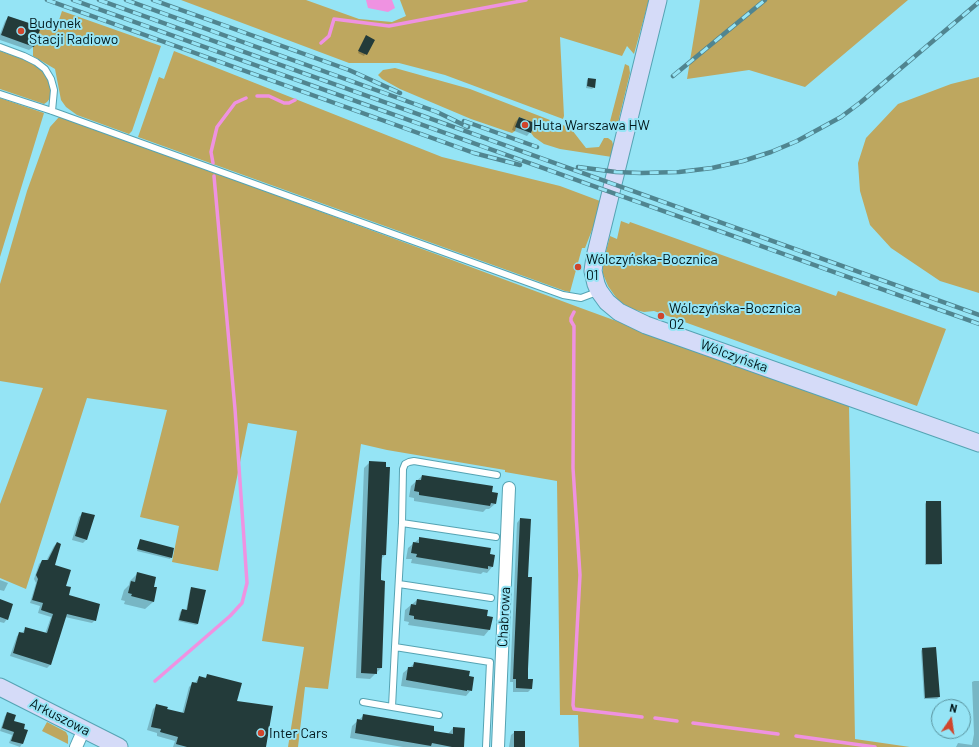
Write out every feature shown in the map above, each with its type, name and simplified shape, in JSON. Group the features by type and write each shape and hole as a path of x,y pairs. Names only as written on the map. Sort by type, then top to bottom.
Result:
{"street":[{"name":"Wólczyńska","path":"658,0 595,257 594,271 596,284 599,291 607,302 619,312 634,320 979,443"},
{"name":"Chabrowa","path":"498,747 509,488"},
{"name":"Arkuszowa","path":"0,687 119,747"},
{"path":"76,747 84,729"}],"lane":[{"path":"0,47 24,56 36,62 45,69 51,79 54,90 52,111"},
{"path":"0,94 52,111 563,296 581,298 599,291"},
{"path":"392,707 402,523 403,470 405,464 409,462 497,475"},
{"path":"402,523 496,537"},
{"path":"399,584 491,598"},
{"path":"395,646 490,662 486,747"},
{"path":"363,702 439,715"}],"shaded area":[{"path":"181,0 306,0 359,19 392,22 406,16 400,0 649,0 634,54 627,46 622,56 560,37 563,119 445,75 399,63 349,63"},
{"path":"366,0 392,0 395,8 388,12 368,8"},
{"path":"700,0 908,0 805,87 749,70 687,79"},
{"path":"62,11 161,46 132,131 129,134 77,115 66,107 61,100 55,69 33,56 33,47 41,27 55,32"},
{"path":"0,51 31,62 46,75 50,87 51,97 47,102 44,104 0,89"},
{"path":"174,51 442,157 560,186 600,201 594,225 585,248 582,248 570,292 138,137 159,77 164,79"},
{"path":"625,64 629,66 630,73 616,131 608,129"},
{"path":"395,68 470,89 568,127 586,148 599,147 604,138 608,138 612,141 614,148 612,157 560,149 544,144 531,133 535,123 519,117 515,131 512,133 471,119 400,89 382,79 378,75 383,70"},
{"path":"979,77 979,293 940,281 891,248 870,225 860,191 858,163 866,138 898,104 951,84"},
{"path":"0,98 44,113 0,257"},
{"path":"59,117 120,138 849,406 855,739 910,747 579,747 578,715 560,715 557,481 361,444 328,689 305,687 298,747 288,747 304,647 262,641 297,431 248,423 218,571 172,562 179,526 140,517 167,410 87,398 26,589 0,578 0,504 43,388 0,381 0,284 27,191 50,127"},
{"path":"621,221 629,224 630,222 836,296 838,291 946,329 917,406 654,311 644,312 631,309 619,301 615,296 608,286 603,274 603,263 610,236 617,239"},
{"path":"47,722 66,732 68,736 68,744 42,731"}],"building":[{"name":"Budynek Stacji Radiowo","path":"8,16 41,27 34,47 1,35"},
{"path":"366,35 375,40 367,55 358,51"},
{"path":"588,78 596,79 595,88 587,86"},
{"name":"Huta Warszawa HW","path":"519,117 535,123 531,133 515,127"},
{"path":"369,461 386,462 386,467 390,467 386,555 382,555 381,575 381,580 385,581 382,668 377,668 377,674 361,673"},
{"path":"422,475 493,486 492,492 498,493 496,504 491,503 490,506 419,495 419,492 414,491 416,480 421,480"},
{"path":"926,501 941,501 942,564 926,564"},
{"path":"82,512 95,515 87,540 75,536"},
{"path":"520,518 531,519 528,577 532,577 528,679 533,679 532,689 516,688 516,679 513,679"},
{"path":"419,537 491,548 490,554 495,555 493,567 488,566 488,569 416,557 417,554 411,553 413,542 419,543"},
{"path":"140,539 174,548 172,558 137,549"},
{"path":"57,542 61,544 55,565 71,570 66,586 71,587 69,595 100,604 96,621 67,614 51,665 13,653 19,632 24,633 25,627 47,633 53,614 41,610 43,603 32,600 38,579 36,575 42,560 48,560"},
{"path":"137,572 156,577 154,587 157,587 154,602 131,596 132,594 128,593 131,581 135,582"},
{"path":"191,587 206,590 198,624 179,620 182,609 187,610"},
{"path":"0,599 13,604 8,620 0,617"},
{"path":"417,599 488,610 487,616 493,617 490,630 414,619 414,616 409,615 411,604 416,605"},
{"path":"936,647 940,697 925,698 922,648"},
{"path":"414,662 470,671 469,676 474,677 472,691 406,680 408,667 413,667"},
{"path":"207,674 242,683 237,701 273,706 266,747 187,747 176,744 178,737 160,732 161,729 151,727 156,704 168,707 167,709 184,713 192,682 197,683 199,676 206,678"},
{"path":"7,712 16,715 14,721 25,724 24,729 28,730 23,744 11,741 14,732 2,728"},
{"path":"363,714 434,726 434,731 453,734 453,727 465,728 464,747 452,747 432,743 431,746 355,733 357,719 362,720"},
{"path":"514,731 525,731 525,747 514,747"}],"waterway":[{"path":"321,43 329,36 334,19 389,26 526,0"},
{"path":"257,96 269,96 284,103 289,103 295,100"},
{"path":"213,163 211,152 217,127 235,103 246,98"},
{"path":"155,681 230,616 242,603 247,583 235,409 214,176"},
{"path":"574,312 571,318 574,326 573,468 580,575 573,705 574,709 642,717"},
{"path":"655,718 677,721"},
{"path":"693,723 778,734"},
{"path":"796,736 875,747"}],"railway":[{"path":"47,0 474,153 520,165"},
{"path":"73,0 979,324"},
{"path":"99,0 979,315"},
{"path":"126,0 437,112 468,127"},
{"path":"153,0 349,70 400,93"},
{"path":"673,76 765,0"},
{"path":"578,167 616,172 679,172 712,168 743,161 771,152 797,141 841,117 861,102 979,2"},
{"path":"464,121 537,147"}],"place":[{"name":"Budynek Stacji Radiowo","path":"21,31"},
{"name":"Huta Warszawa HW","path":"525,125"},
{"name":"Wólczyńska-Bocznica 01","path":"578,267"},
{"name":"Wólczyńska-Bocznica 02","path":"661,316"},
{"name":"Inter Cars","path":"261,733"}]}
